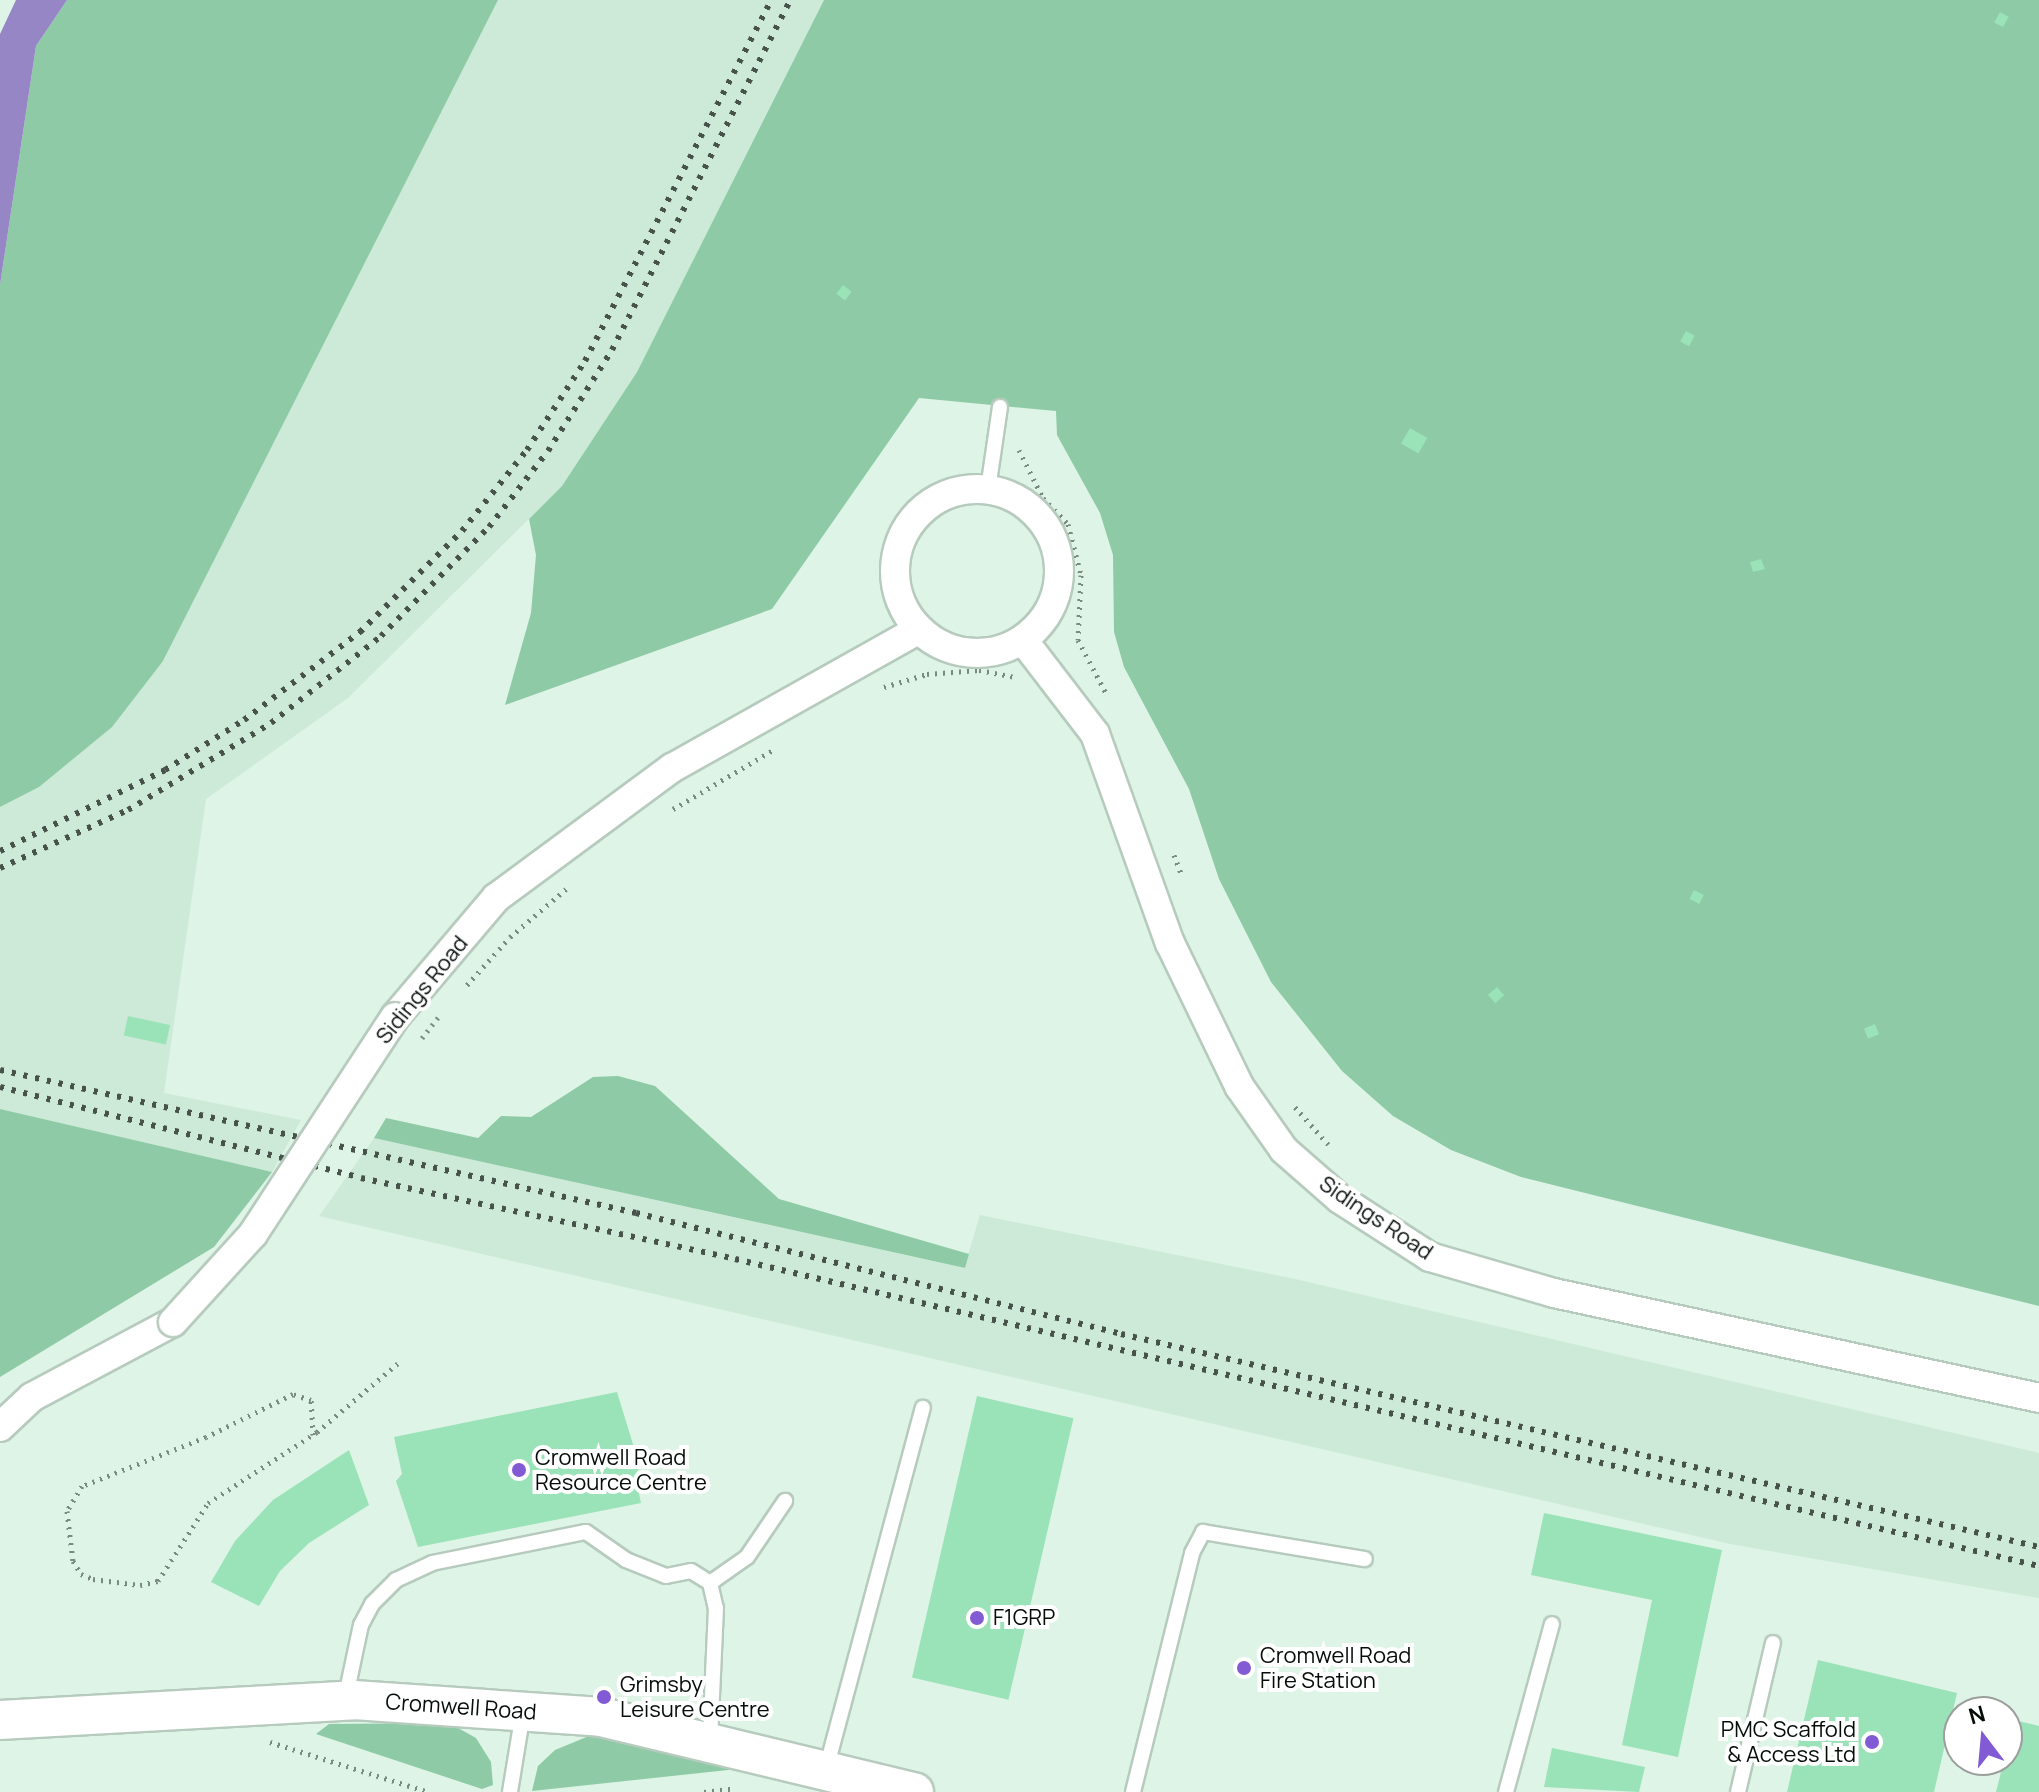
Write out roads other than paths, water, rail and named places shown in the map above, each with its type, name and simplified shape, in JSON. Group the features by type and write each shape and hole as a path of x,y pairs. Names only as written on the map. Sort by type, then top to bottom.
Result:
{"street":[{"path":"988,489 1015,497 1044,522 1057,548 1057,594 1044,620 1023,640 998,651 970,654 942,647 918,630 902,607 894,579 897,551 915,517 938,499 988,489"},
{"name":"Sidings Road","path":"0,1427 32,1397 173,1322 253,1234 395,1017 496,898 672,768 918,630"},
{"name":"Sidings Road","path":"1023,640 1095,734 1170,943 1239,1086 1284,1150 1340,1199 1430,1257 1554,1293 2039,1398"},
{"name":"Cromwell Road","path":"0,1720 345,1701 601,1717 914,1792"}],"lane":[{"path":"988,489 1000,407"},
{"path":"826,1769 923,1408"},
{"path":"710,1583 747,1557 785,1501"},
{"path":"345,1701 358,1635 372,1604 396,1580 432,1563 586,1532 626,1560 666,1576 691,1571 710,1583 716,1608 710,1743"},
{"path":"1133,1792 1192,1553 1203,1532 1365,1559"},
{"path":"1506,1792 1552,1624"},
{"path":"1738,1792 1773,1643"},
{"path":"510,1792 523,1712"}],"railway":[{"path":"0,851 165,770 244,720 360,632 462,531 527,450 585,361 771,0"},
{"path":"0,868 128,810 271,723 381,636 489,527 548,451 612,350 790,0"},
{"path":"0,1070 636,1213 1121,1334 2039,1547"},
{"path":"0,1087 361,1178 735,1259 2039,1566"}],"place":[{"name":"Cromwell Road Resource Centre","path":"519,1470"},
{"name":"F1GRP","path":"977,1618"},
{"name":"Cromwell Road Fire Station","path":"1244,1668"},
{"name":"Grimsby Leisure Centre","path":"604,1697"},
{"name":"PMC Scaffold & Access Ltd","path":"1872,1742"}]}
